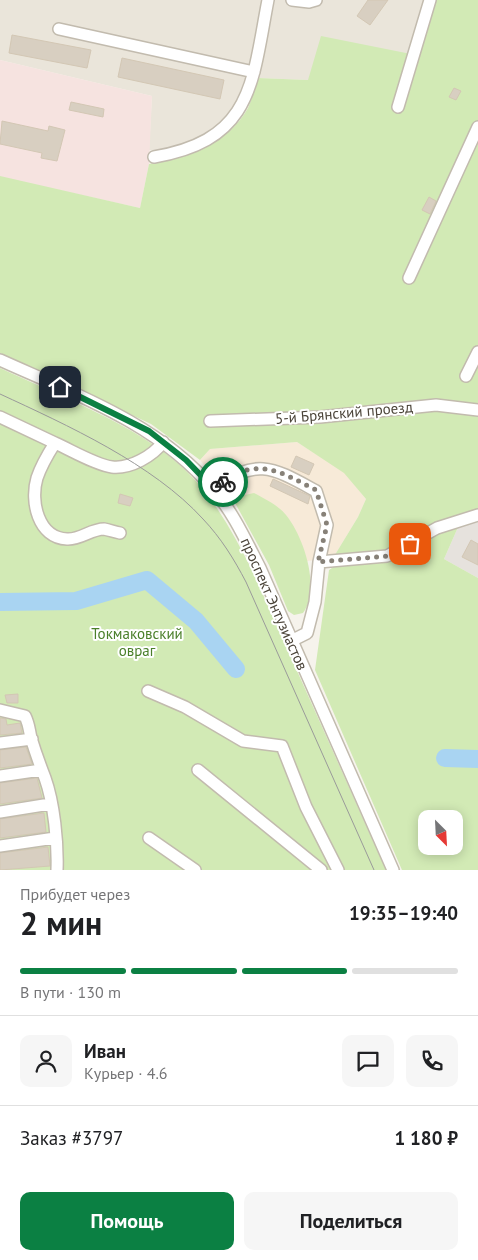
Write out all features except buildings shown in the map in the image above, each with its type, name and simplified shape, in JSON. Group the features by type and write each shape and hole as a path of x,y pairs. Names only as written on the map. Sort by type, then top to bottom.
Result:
{"street":[{"path":"154,157 202,142 231,122 242,106 254,72 268,0"},
{"path":"292,0 310,2 316,0"},
{"path":"398,107 430,0"},
{"path":"58,29 254,72"},
{"path":"409,278 478,127"},
{"path":"466,376 478,352"},
{"name":"проспект Энтузиастов","path":"0,360 149,431 186,460 214,489 241,531 260,568 393,870"},
{"name":"5-й Брянский проезд","path":"210,421 320,417 436,405 478,410"},
{"path":"0,417 54,443 113,467 137,462 156,452 163,442"},
{"path":"54,443 40,470 35,492 36,509 42,524 51,536 67,539 104,529 120,533"},
{"path":"214,489 231,476 251,468 277,470 316,490 327,525 318,562 315,602 307,633 291,641"},
{"path":"318,562 387,556 437,528 478,516"},
{"path":"148,692 192,710 243,741 282,746 306,807 338,870"},
{"path":"0,710 25,716 30,726 32,739 45,778 58,851 58,870"},
{"path":"0,743 32,739"},
{"path":"0,776 41,770"},
{"path":"198,770 321,870"},
{"path":"0,812 50,804"},
{"path":"0,846 55,838"},
{"path":"149,838 195,870"}],"shaded area":[{"path":"0,0 262,0 247,74 229,120 202,138 166,150 149,150 152,96 0,60"},
{"path":"275,0 434,0 417,55 308,80 258,78"},
{"path":"0,60 152,96 149,164 140,208 0,177"},
{"path":"297,442 344,472 366,499 358,517 333,558 307,561 298,537 240,496 234,501 200,460 210,449"},
{"path":"478,519 478,578 444,559 459,525"}],"green space":[{"path":"434,0 478,0 478,519 459,525 444,559 478,578 478,870 402,870 315,670 329,570 338,564 333,558 358,517 366,499 344,473 297,442 210,449 200,460 151,424 0,353 0,176 140,208 149,164 192,153 218,140 240,120 248,108 258,78 308,80 321,36 416,55"},
{"name":"Токмаковский овраг","path":"0,368 95,411 142,437 181,466 213,502 230,528 252,570 386,870 0,870"},
{"path":"254,493 283,511 299,536 308,563 310,577 308,603 303,613 294,615 288,611 269,565 234,501 240,496"}],"waterway":[{"path":"0,602 76,601 147,580 196,621 236,669"},
{"path":"445,758 478,759"}],"tram line":[{"path":"0,394 53,419 134,463 183,499 216,534 246,582 374,870"}],"way so far":[{"path":"223,482 231,476 251,468 277,470 316,490 327,525 318,562 387,556 410,544"}],"route":[{"path":"60,387 149,431 186,460 214,489 223,482"}]}
